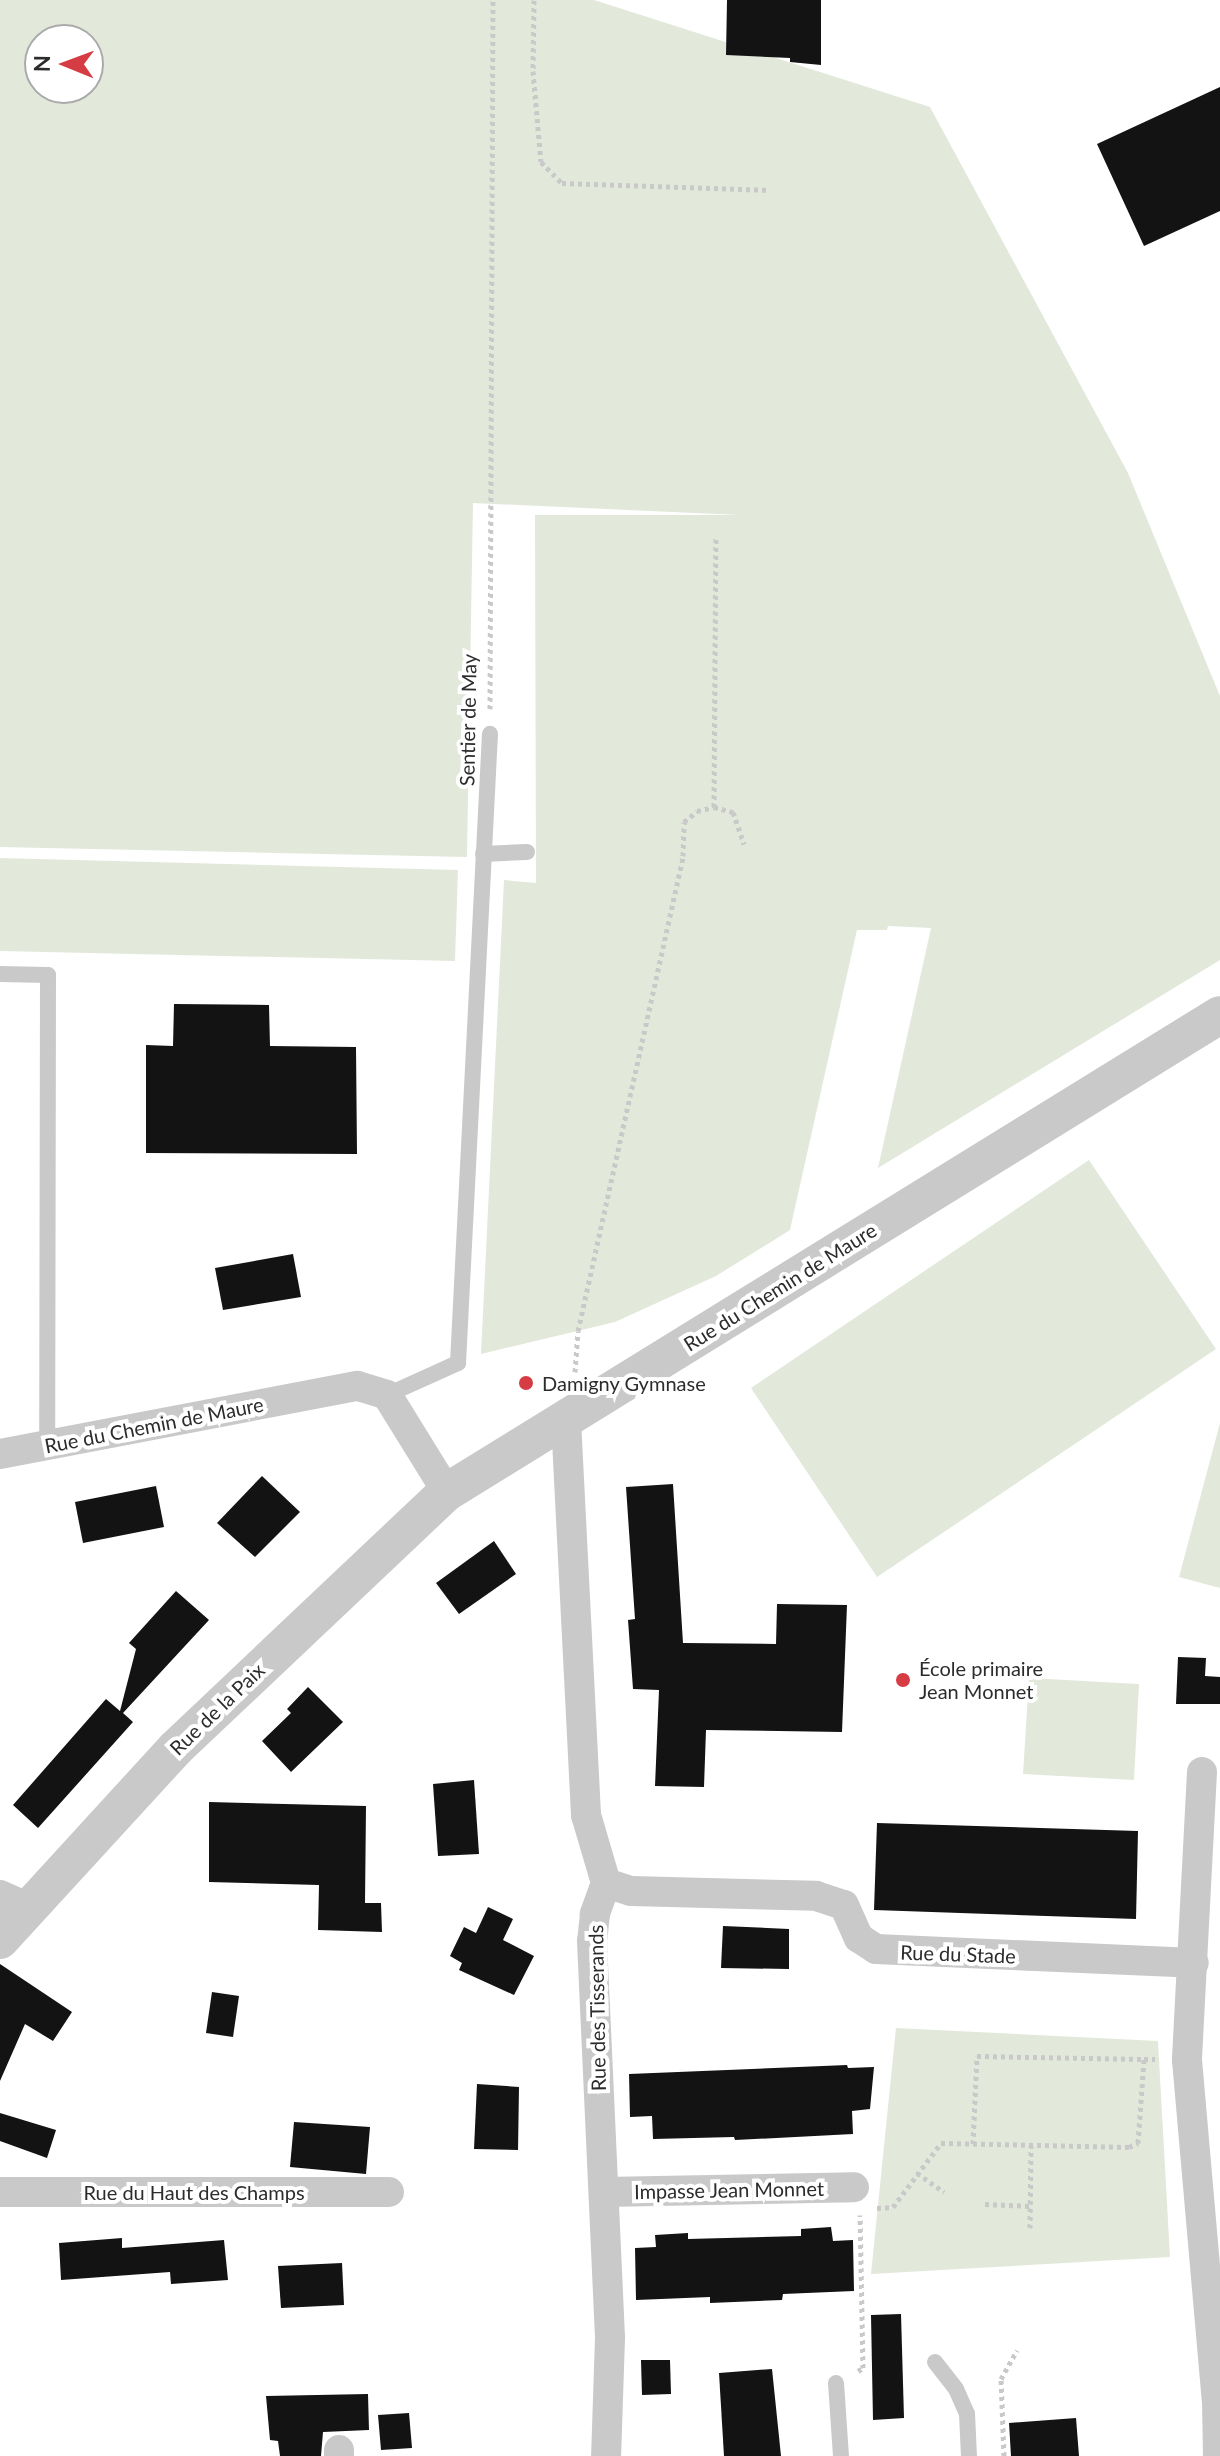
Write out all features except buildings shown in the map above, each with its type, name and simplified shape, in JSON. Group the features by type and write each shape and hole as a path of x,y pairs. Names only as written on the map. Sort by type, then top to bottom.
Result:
{"street":[{"name":"Rue du Chemin de Maure","path":"447,1492 1220,1015"},
{"name":"Rue du Chemin de Maure","path":"0,1454 358,1386 387,1395"},
{"path":"387,1395 447,1492"},
{"path":"569,1418 586,1815 606,1883"},
{"name":"Rue de la Paix","path":"0,1940 14,1902 447,1492"},
{"path":"1202,1772 1187,2060 1217,2400 1218,2456"},
{"name":"Rue du Stade","path":"606,1883 631,1891 816,1896 844,1905 859,1938 876,1949 1194,1963"},
{"name":"Rue des Tisserands","path":"606,1883 595,1914 592,1941 610,2338 606,2456"},
{"name":"Impasse Jean Monnet","path":"604,2192 854,2187"},
{"name":"Rue du Haut des Champs","path":"0,2192 389,2192"}],"lane":[{"name":"Sentier de May","path":"387,1395 458,1363 490,734"},
{"path":"483,854 527,852"},
{"path":"0,974 48,975 47,1446"},
{"path":"935,2362 956,2389 967,2414 969,2456"},
{"path":"836,2383 841,2456"}],"path":[{"name":"Sentier de May","path":"490,734 493,0"},
{"path":"534,0 533,71 541,162 562,183 770,190"},
{"path":"714,807 716,537"},
{"path":"569,1418 578,1331 683,856 684,822 697,811 714,807 733,812 744,844"},
{"path":"973,2144 977,2056 1187,2060"},
{"path":"836,2383 863,2368 860,2209 893,2207 941,2143 1129,2147 1138,2143 1144,2059"},
{"path":"1030,2228 1031,2145"},
{"path":"917,2173 944,2192"},
{"path":"985,2204 1030,2206"},
{"path":"1004,2456 1001,2379 1017,2350"}],"shaded area":[{"path":"0,0 594,0 930,107 1128,473 1220,696 1220,960 878,1168 931,928 888,926 887,930 857,930 790,1230 716,1276 615,1322 481,1354 504,880 536,883 535,515 739,515 473,503 467,857 0,847"},
{"path":"0,858 458,870 455,961 0,951"},
{"path":"1089,1160 1216,1349 877,1577 751,1388"},
{"path":"1220,1423 1220,1588 1179,1577"},
{"path":"1029,1678 1139,1684 1134,1780 1023,1774"},
{"path":"896,2028 1158,2041 1170,2257 871,2274"}],"place":[{"name":"Damigny Gymnase","path":"526,1383"},
{"name":"École primaire Jean Monnet","path":"903,1680"}]}
